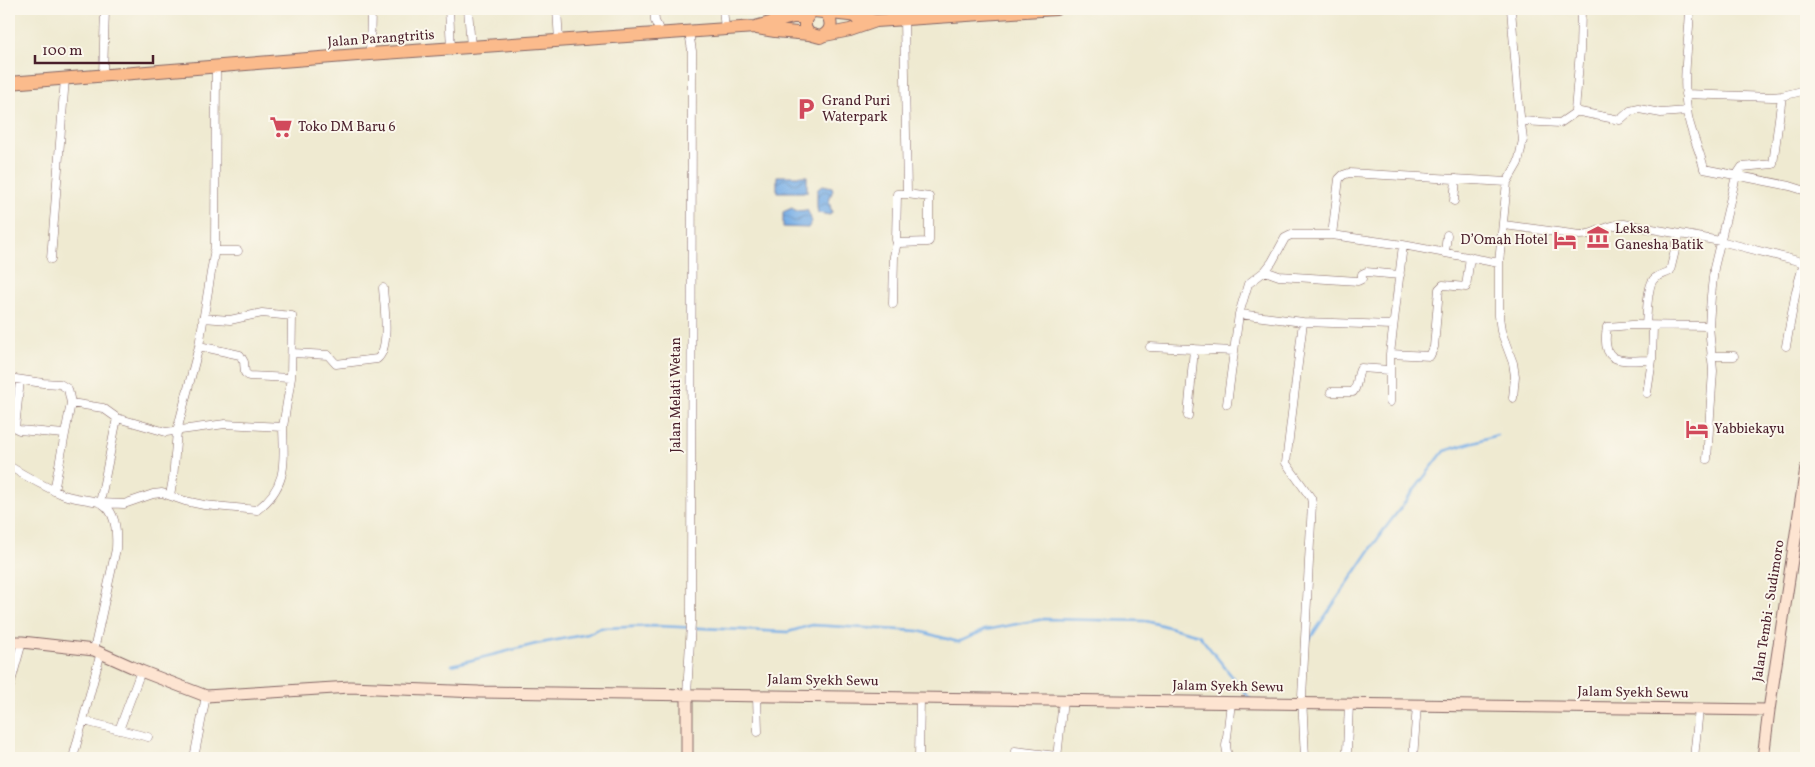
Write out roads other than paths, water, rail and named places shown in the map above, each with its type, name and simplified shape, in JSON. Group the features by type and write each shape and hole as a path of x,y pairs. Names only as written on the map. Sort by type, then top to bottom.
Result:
{"main road":[{"path":"876,20 814,11 807,16 805,28 809,34 817,37 857,28 876,20 910,15 968,11 1056,9"},
{"path":"825,35 831,25 826,13"},
{"name":"Jalan Parangtritis","path":"9,83 370,54 755,27 793,17 807,16"},
{"name":"Jalan Parangtritis","path":"755,27 809,34"}],"street":[{"path":"103,76 105,9"},
{"path":"370,9 370,54"},
{"path":"449,9 451,49"},
{"path":"468,9 471,47"},
{"path":"557,9 559,41"},
{"path":"654,9 655,22 661,34"},
{"path":"723,9 725,29"},
{"path":"1511,9 1523,140 1518,163 1507,182 1499,262 1499,316 1501,331 1513,363 1515,376 1512,398"},
{"path":"1576,112 1581,9"},
{"path":"1690,9 1685,94 1691,134 1702,158 1704,170 1790,186 1806,191"},
{"path":"907,194 910,15"},
{"name":"Jalan Melati Wetan","path":"686,758 687,695 691,638 692,51 689,32"},
{"path":"170,495 177,431 199,346 214,251 216,67"},
{"path":"50,259 65,78"},
{"path":"1685,94 1746,97 1782,96 1806,90"},
{"path":"1707,459 1712,405 1709,326 1714,268 1736,176 1742,167 1773,164 1782,96"},
{"path":"1521,121 1560,123 1576,112 1608,116 1620,120 1630,111 1639,109 1661,113 1687,111"},
{"path":"1332,235 1340,179 1343,175 1349,173 1507,182"},
{"path":"1454,201 1456,179"},
{"path":"892,304 894,256 897,242 897,194 929,197 929,241 926,243 897,242"},
{"path":"1504,225 1580,235 1590,234 1611,225 1624,224 1720,241 1805,262 1796,291 1786,346"},
{"path":"1647,393 1652,360 1648,305 1652,282 1656,277 1670,271 1679,234"},
{"path":"1228,404 1239,314 1248,284 1265,271 1286,238 1291,235 1332,235 1403,244 1499,262"},
{"path":"1444,252 1447,235"},
{"path":"1390,402 1390,354 1403,244"},
{"path":"214,251 238,251"},
{"path":"1390,354 1430,356 1432,354 1439,289 1443,285 1466,287 1470,257"},
{"path":"1265,271 1279,276 1358,281 1362,279 1362,274 1366,272 1400,274"},
{"path":"292,353 328,355 336,364 377,360 383,352 385,340 383,288"},
{"path":"9,466 54,491 71,498 100,503 120,505 153,494 162,493 204,505 256,510 267,502 274,494 284,467 283,427 291,378 292,316 262,313 230,320 204,318"},
{"path":"1239,314 1303,322 1393,325"},
{"path":"1303,322 1286,463 1311,498 1312,504 1302,701 1305,758"},
{"path":"1652,360 1611,357 1607,352 1607,327 1709,326"},
{"path":"199,346 240,355 244,362 245,373 249,376 291,378"},
{"path":"1150,347 1234,351"},
{"path":"1188,416 1194,349"},
{"path":"1711,356 1734,356"},
{"path":"1331,392 1353,392 1361,368 1389,370"},
{"path":"9,378 63,384 68,388 72,403 64,434 54,491"},
{"path":"20,380 14,428 64,434"},
{"path":"72,403 103,408 117,418 158,430 177,431 226,424 283,427"},
{"path":"100,503 117,418"},
{"name":"Jalan Tembi - Sudimoro","path":"1763,758 1806,468"},
{"path":"73,758 84,721 116,549 115,522 111,512 100,503"},
{"path":"9,642 97,651 141,671 206,696 194,758"},
{"path":"9,688 22,642"},
{"path":"119,730 141,671"},
{"name":"Jalam Syekh Sewu","path":"206,696 350,687 479,692 1231,702 1302,701 1349,704 1769,710"},
{"path":"757,696 758,732"},
{"path":"920,698 920,758"},
{"path":"1016,751 1057,757 1063,700"},
{"path":"1228,758 1226,746 1231,702"},
{"path":"1347,752 1349,704"},
{"path":"1412,758 1417,705"},
{"path":"1694,758 1699,709"},
{"path":"84,721 148,737"}],"water":[{"path":"777,176 807,176 807,192 777,192"},
{"path":"823,185 832,187 833,190 830,200 832,212 830,215 818,213 817,190"},
{"path":"792,208 796,211 807,210 811,219 808,228 783,227 783,212"}],"waterway":[{"path":"1307,643 1383,531 1444,451 1497,435"},
{"path":"452,665 536,644 588,634 600,628 657,626 788,632 812,625 919,631 958,642 985,630 1044,619 1146,621 1199,635 1250,699"}],"place":[{"name":"Grand Puri Waterpark","path":"806,109"},
{"name":"Toko DM Baru 6","path":"281,127"},
{"name":"Leksa Ganesha Batik","path":"1598,237"},
{"name":"D’Omah Hotel","path":"1565,240"},
{"name":"Yabbiekayu","path":"1697,429"}]}
